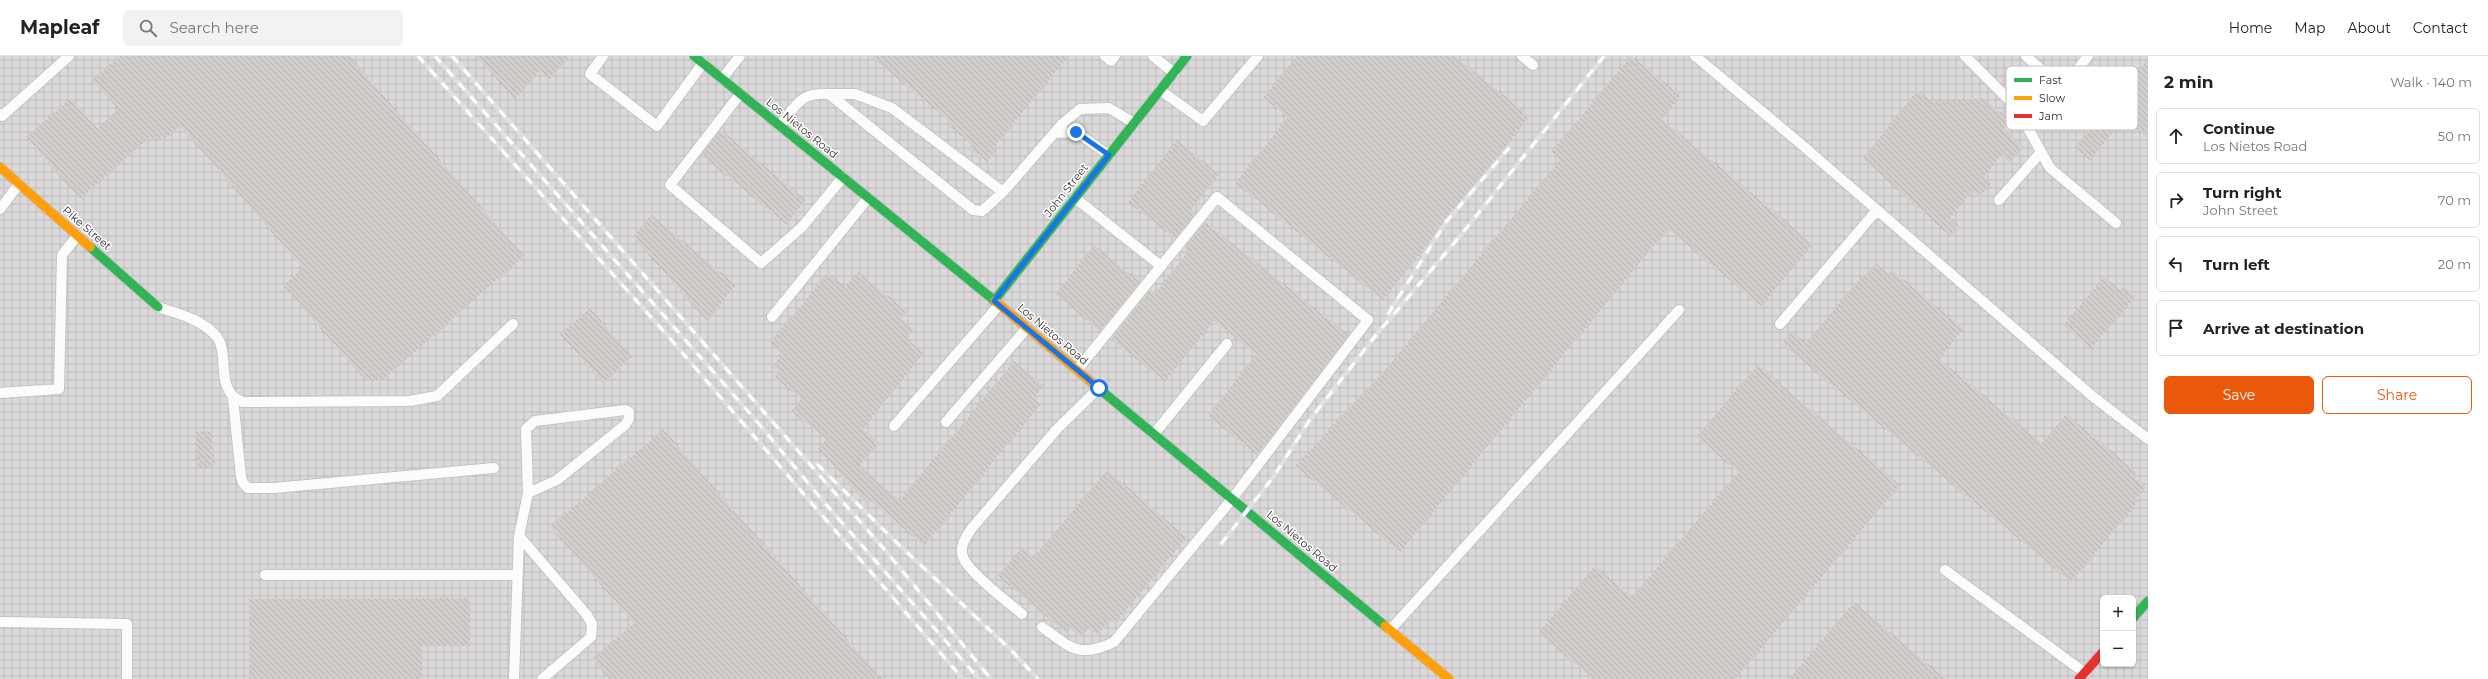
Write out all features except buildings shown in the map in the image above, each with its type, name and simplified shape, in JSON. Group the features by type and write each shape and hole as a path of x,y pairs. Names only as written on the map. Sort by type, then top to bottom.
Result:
{"main road":[{"name":"Los Nietos Road","path":"694,56 1027,328 1449,679"},
{"name":"John Street","path":"996,303 1075,198 1187,56"},
{"name":"Pike Street","path":"0,167 158,307"},
{"path":"2136,615 2148,601"},
{"path":"2082,676 2100,655"}],"lane":[{"path":"1,116 69,56"},
{"path":"603,56 590,74 657,126 703,64"},
{"path":"722,79 740,56"},
{"path":"1105,56 1111,61 1115,56"},
{"path":"1153,56 1174,73"},
{"path":"1160,90 1203,121 1258,56"},
{"path":"1522,56 1533,65"},
{"path":"1695,56 1877,210 2091,395 2148,439"},
{"path":"1965,56 2006,97"},
{"path":"2026,56 2037,66"},
{"path":"2080,66 2088,56"},
{"path":"780,126 801,100 813,93 854,94 892,108 1003,192"},
{"path":"740,94 670,185 761,263 802,228 843,177"},
{"path":"829,94 863,119 973,210 982,211 1003,192 1054,133 1080,109 1109,108 1134,123"},
{"path":"2029,130 2050,168 2116,223"},
{"path":"1054,133 1076,132 1109,155"},
{"path":"1999,200 2041,152"},
{"path":"0,209 19,184"},
{"path":"1042,627 1076,651 1098,650 1114,642 1232,499 1368,320 1217,197 1077,370"},
{"path":"772,317 868,198"},
{"path":"1075,198 1161,266"},
{"path":"1780,324 1877,210"},
{"path":"0,393 59,389 62,255 77,236"},
{"path":"894,426 996,303"},
{"path":"158,307 200,321 218,338 228,391 233,399 241,476 243,483 248,488 274,488 494,468"},
{"path":"1390,630 1679,310"},
{"path":"233,399 242,402 410,401 437,396 513,324"},
{"path":"946,422 1027,328"},
{"path":"1154,434 1227,344"},
{"path":"1022,614 970,568 963,557 963,544 972,528 1057,429 1099,388"},
{"path":"514,679 516,575 519,536 528,493 525,435 530,424 535,421 625,410 629,412 629,419 625,425 557,480 528,493"},
{"path":"519,536 587,615 592,624 591,637 542,679"},
{"path":"1945,570 2082,676"},
{"path":"265,575 516,575"},
{"path":"0,622 127,624 127,679"}],"shaded area":[{"path":"0,56 2148,56 2148,679 0,679"}],"railway":[{"path":"418,56 667,335 963,679"},
{"path":"435,56 754,418 823,501 979,679"},
{"path":"452,56 885,550 991,679"},
{"path":"1221,544 1274,476 1309,421 1376,335 1461,235 1604,56"},
{"path":"1388,314 1446,222 1509,148"},
{"path":"817,464 894,540 1011,650 1038,679"}],"traffic: fast":[{"path":"694,56 995,301"},
{"path":"994,301 1187,56"},
{"path":"90,247 158,307"},
{"path":"1097,387 1385,626"},
{"path":"2136,615 2148,601"}],"traffic: slow":[{"path":"0,167 90,247"},
{"path":"995,301 1097,387"},
{"path":"1385,626 1449,679"}],"traffic: jam":[{"path":"2079,679 2100,655"}],"route":[{"path":"1076,132 1109,155 994,301 1099,388"}]}
